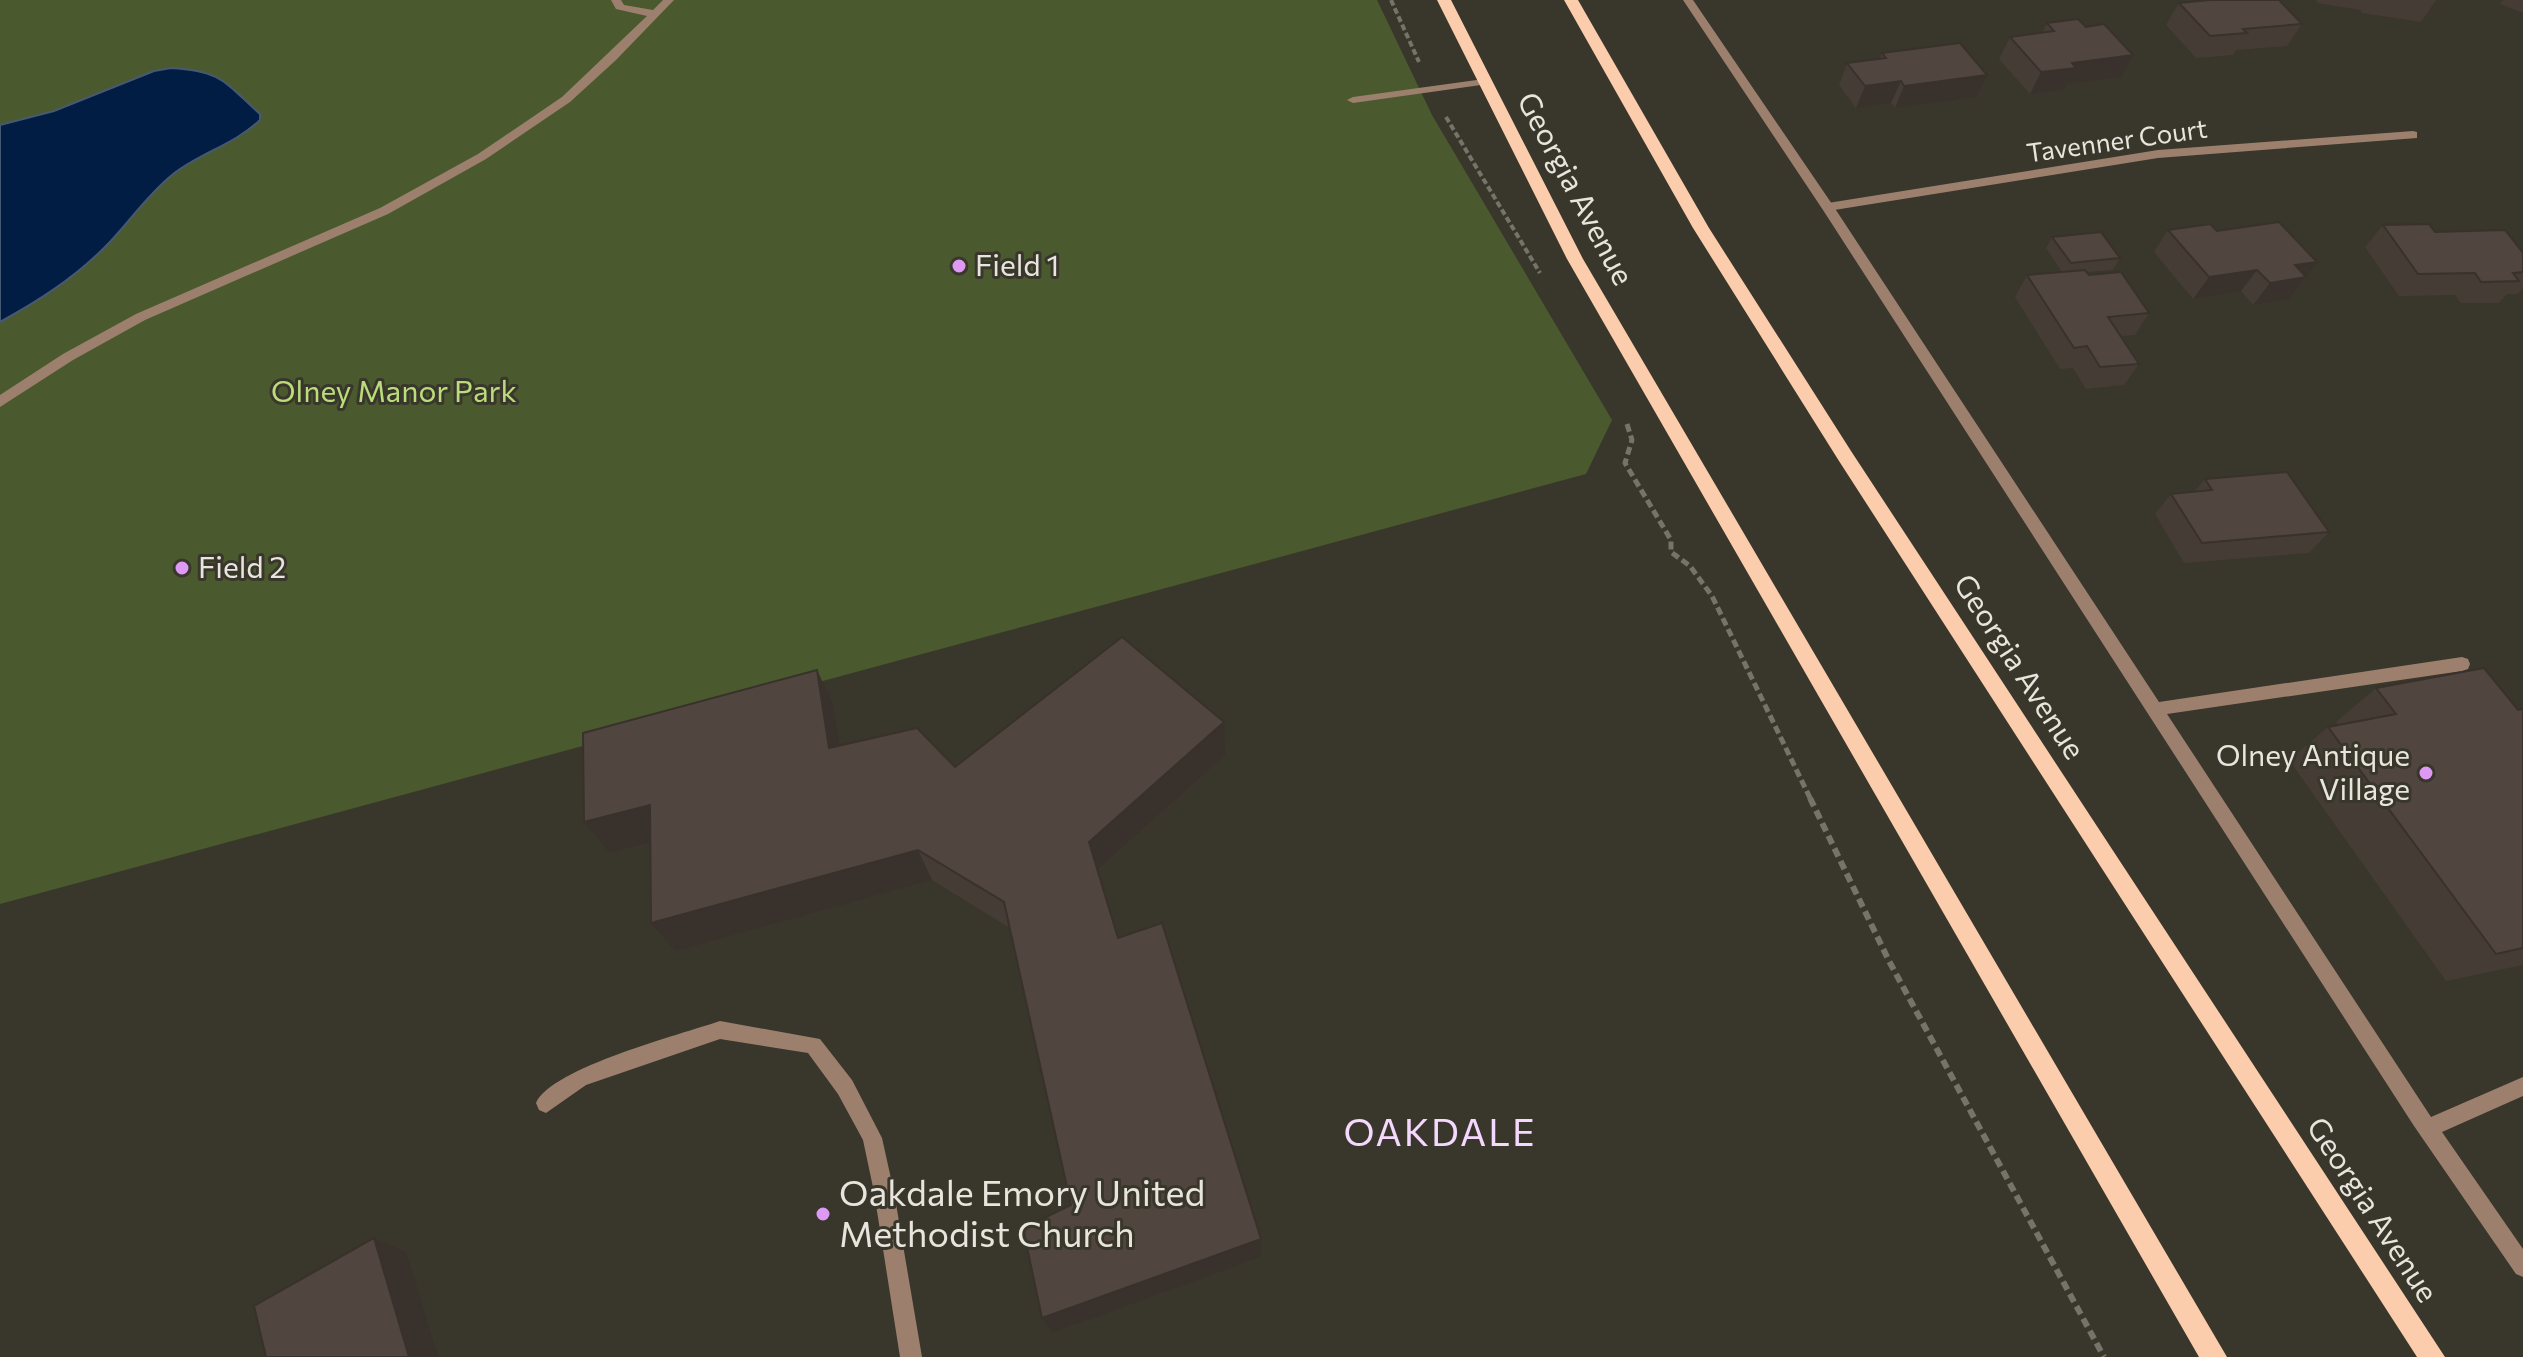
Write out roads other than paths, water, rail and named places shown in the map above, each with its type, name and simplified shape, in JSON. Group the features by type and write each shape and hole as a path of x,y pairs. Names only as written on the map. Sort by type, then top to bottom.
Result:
{"main road":[{"name":"Georgia Avenue","path":"1444,0 1575,259 2214,1357"},
{"name":"Georgia Avenue","path":"1571,0 1701,228 1845,456 2432,1357"}],"street":[{"path":"616,0 620,7 656,14"},
{"path":"0,402 27,382 118,329 189,294 409,198 494,149 550,112 590,79 669,0"},
{"path":"1688,0 1828,207 2428,1128 2523,1267"},
{"path":"1353,100 1484,82"},
{"name":"Tavenner Court","path":"1828,207 2158,154 2413,135"},
{"path":"2155,709 2462,664"},
{"path":"546,1103 580,1078 720,1030 813,1045 845,1087 872,1138 911,1357"},
{"path":"2428,1128 2523,1086"}],"water":[{"path":"171,68 202,72 222,80 260,114 260,120 239,136 172,175 105,247 80,269 0,322 0,125 54,111 154,71"}],"place":[{"name":"Field 1","path":"959,266"},
{"name":"Field 2","path":"182,568"},
{"name":"Olney Antique Village","path":"2426,773"},
{"name":"Oakdale Emory United Methodist Church","path":"823,1214"}],"district":[{"name":"OAKDALE","path":"1440,1133"}],"park label":[{"name":"Olney Manor Park","path":"394,392"}]}
